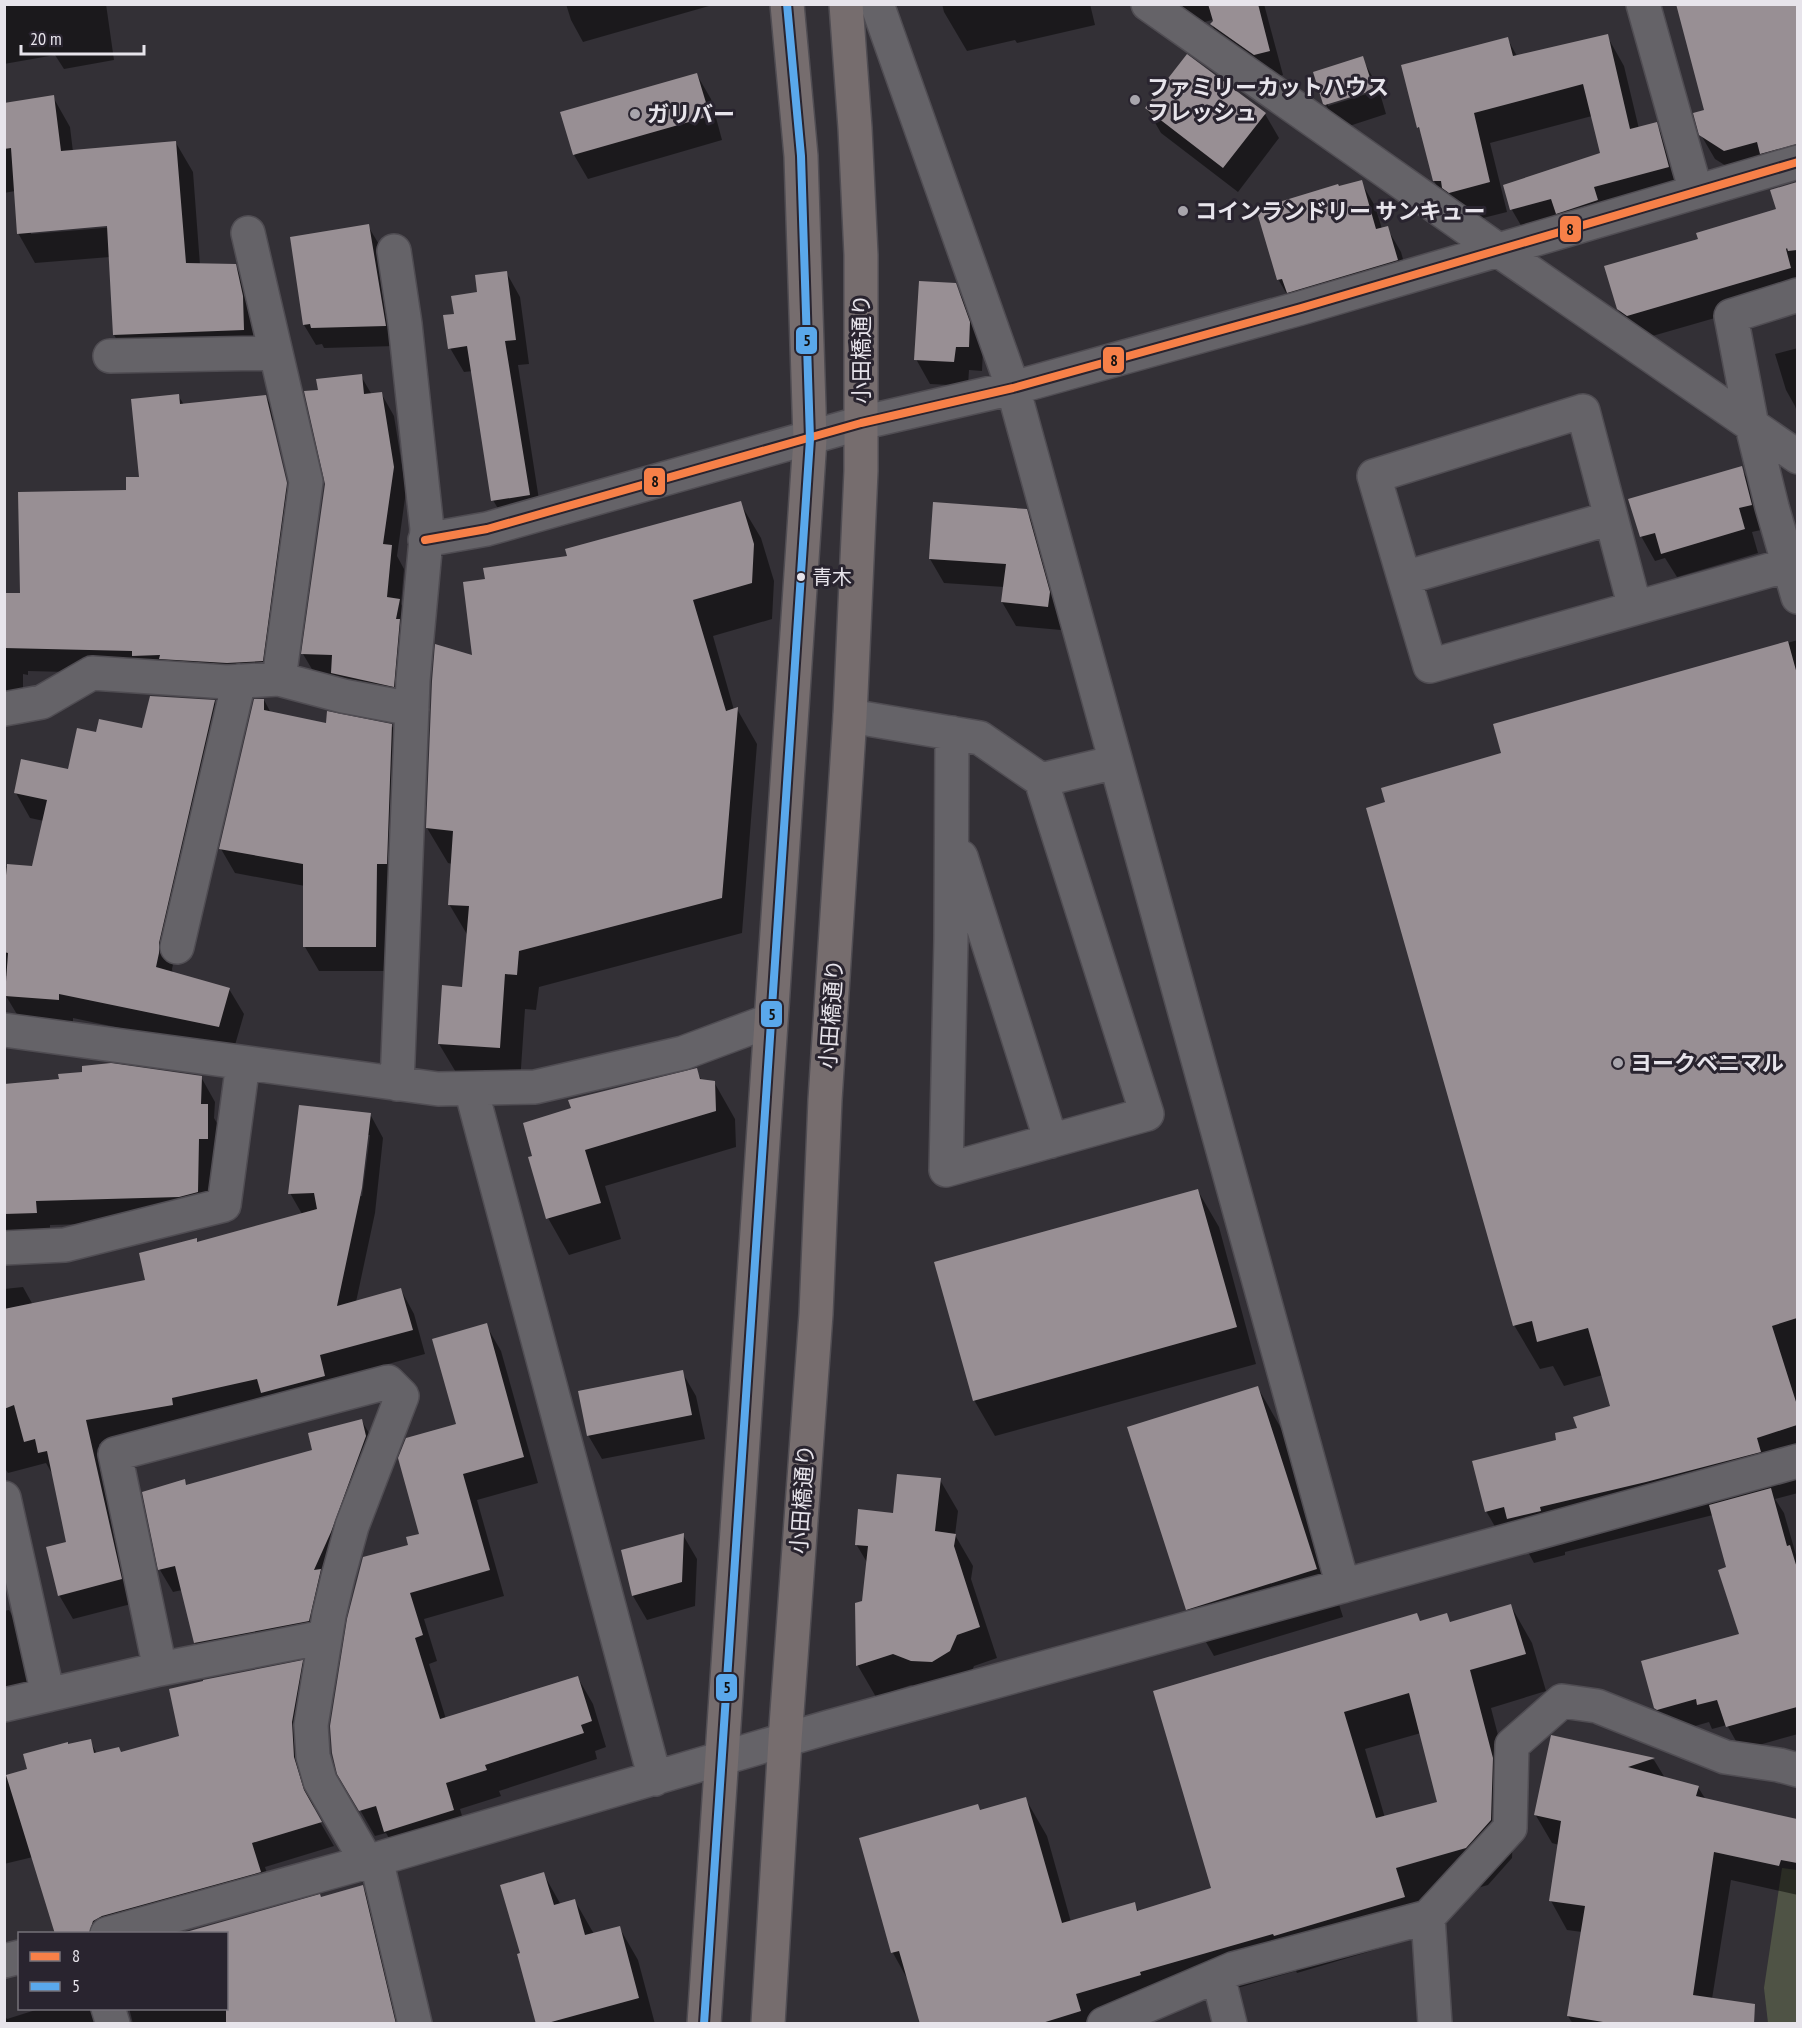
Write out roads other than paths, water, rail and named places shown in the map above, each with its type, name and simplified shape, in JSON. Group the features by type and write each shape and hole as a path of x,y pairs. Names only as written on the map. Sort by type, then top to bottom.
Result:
{"main road":[{"path":"704,2024 810,439 801,156 788,4"},
{"name":"小田橋通り","path":"768,2024 784,1740 816,1314 826,1089 850,716 861,471 861,255 846,4"}],"street":[{"path":"877,4 1013,388 1343,1586"},
{"path":"1148,4 1797,457"},
{"path":"1644,4 1696,192"},
{"path":"426,540 487,529 861,423 1013,388 1301,308 1797,162"},
{"path":"248,233 306,482 279,679"},
{"path":"394,251 427,529 412,709 397,1084"},
{"path":"1797,295 1731,316 1752,426 1797,597"},
{"path":"110,356 276,353"},
{"path":"1635,609 1583,411 1374,477 1430,666 1635,609 1788,565"},
{"path":"1404,578 1611,518"},
{"path":"6,717 42,702 92,673 227,682 279,679 343,696 412,709"},
{"path":"177,947 239,681"},
{"path":"850,716 952,733 980,738 1041,780 1147,1114 946,1170 952,733"},
{"path":"1041,780 1116,762"},
{"path":"952,828 1051,1141"},
{"path":"4,1030 397,1084 438,1089 471,1089 535,1088 683,1053 770,1021"},
{"path":"4,1248 65,1245 224,1205 243,1063"},
{"path":"471,1089 655,1779"},
{"path":"160,1669 115,1454 388,1382 402,1396 352,1526 325,1638 311,1725 313,1756 320,1781 372,1860 415,2024"},
{"path":"114,1932 655,1779 784,1740 1797,1461"},
{"path":"4,1498 48,1695"},
{"path":"4,1705 160,1669 325,1638"},
{"path":"1104,2024 1233,1970 1428,1917 1510,1828 1512,1745 1562,1701 1597,1706 1725,1757 1797,1770"},
{"path":"1428,1917 1435,2024"},
{"path":"1218,1976 1230,2024"}],"place":[{"name":"ファミリーカットハウス フレッシュ","path":"1135,100"},
{"name":"ガリバー","path":"635,114"},
{"name":"コインランドリー サンキュー","path":"1183,211"},
{"name":"青木","path":"801,577"},
{"name":"ヨークベニマル","path":"1618,1063"}]}
